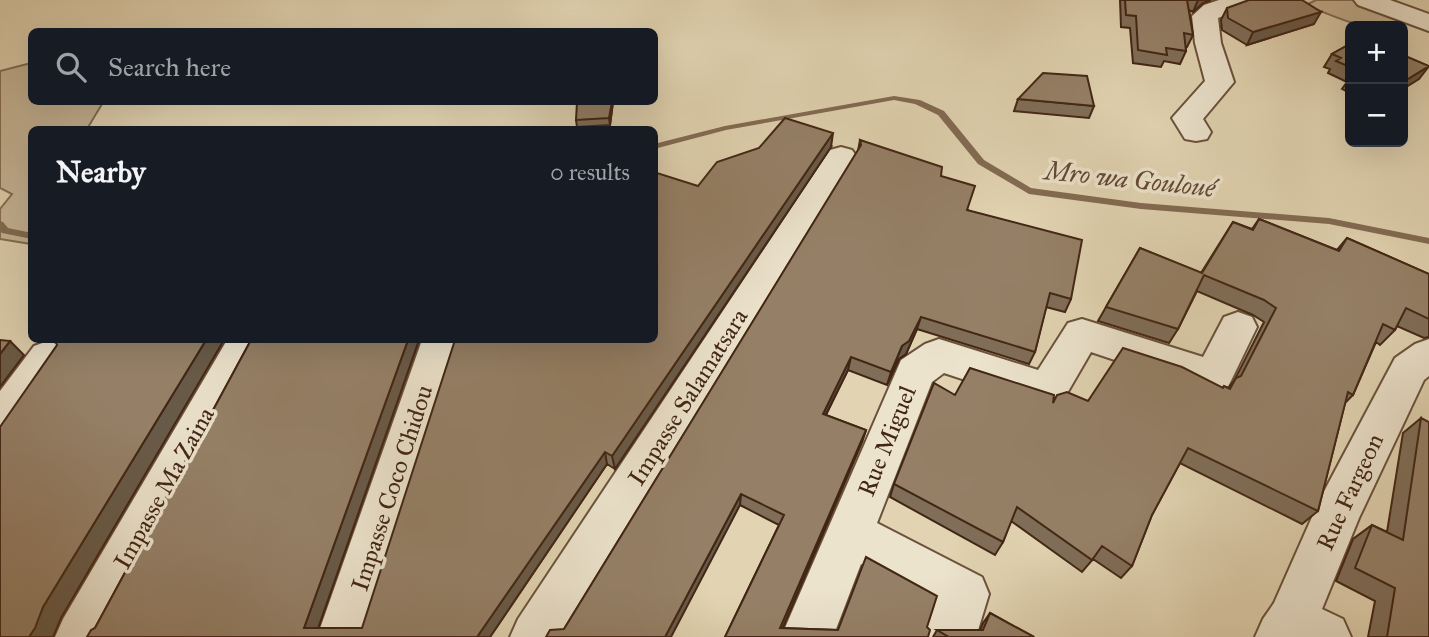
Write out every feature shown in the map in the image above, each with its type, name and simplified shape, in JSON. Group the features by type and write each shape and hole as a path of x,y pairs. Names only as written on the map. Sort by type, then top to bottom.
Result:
{"street":[{"path":"1196,132 1187,118 1220,82 1208,43 1205,16 1213,10 1245,0"},
{"path":"1367,0 1429,23"},
{"name":"Impasse Salamatsara","path":"536,637 841,157"},
{"name":"Rue Miguel","path":"807,637 915,372 939,355 1047,390 1082,334 1213,377 1238,327"},
{"name":"Impasse Ma Zaina","path":"81,637 245,343"},
{"name":"Impasse Coco Chidou","path":"343,637 441,343"},
{"path":"0,424 48,357"},
{"name":"Rue Fargeon","path":"1299,632 1337,513 1422,368"},
{"path":"850,533 964,594 950,637"}],"shaded area":[{"path":"1316,0 1353,0 1406,21 1346,21 1306,5"},
{"path":"28,64 28,105 101,105 89,126 28,126 28,244 0,239 0,209 12,194 0,188 0,71"}],"building":[{"path":"1125,0 1187,0 1193,35 1184,33 1186,51 1166,48 1167,55 1138,50 1136,16 1126,15"},
{"path":"1249,0 1302,0 1321,12 1253,32 1228,18 1227,8"},
{"path":"1345,47 1345,65 1336,61 1341,58 1332,54"},
{"path":"1408,57 1429,66 1408,79"},
{"path":"1043,73 1087,76 1094,106 1018,99"},
{"path":"577,105 611,105 609,118 576,120"},
{"path":"785,118 833,133 612,456 605,452 477,637 87,637 95,628 249,343 407,343 304,628 362,628 454,343 658,343 658,173 698,186 717,162 759,148"},
{"path":"860,140 942,167 941,176 975,186 967,210 1082,240 1071,299 1050,293 1035,352 921,317 909,341 902,346 891,372 851,357 823,414 866,430 780,628 838,630 866,557 937,596 927,627 930,630 928,637 725,637 784,515 741,494 665,637 546,637 550,630 564,629 861,145"},
{"path":"1259,219 1339,251 1347,238 1429,274 1429,319 1406,308 1395,330 1383,324 1353,395 1348,392 1318,511 1188,448 1152,515 1132,566 1102,546 1092,560 1017,507 1003,542 894,484 934,383 955,395 970,368 1054,395 1053,403 1057,395 1067,392 1088,401 1123,348 1182,367 1230,389 1236,378 1241,376 1276,308 1264,300 1204,275 1178,329 1106,307 1140,248 1202,273 1233,222 1253,230"},
{"path":"0,340 10,341 0,354"},
{"path":"56,343 204,343 43,607 29,637 0,637 0,427"},
{"path":"1421,418 1429,422 1429,637 1387,637 1395,588 1355,568 1372,525 1403,540"},
{"path":"990,613 1034,637 949,637 937,630 983,630"}],"waterway":[{"name":"Mro wa Gouloué","path":"658,146 725,128 894,98 917,102 941,113 981,162 1029,191 1141,206 1329,221 1429,241"},
{"name":"Mro wa Gouloué","path":"0,224 5,231 28,235"}]}
